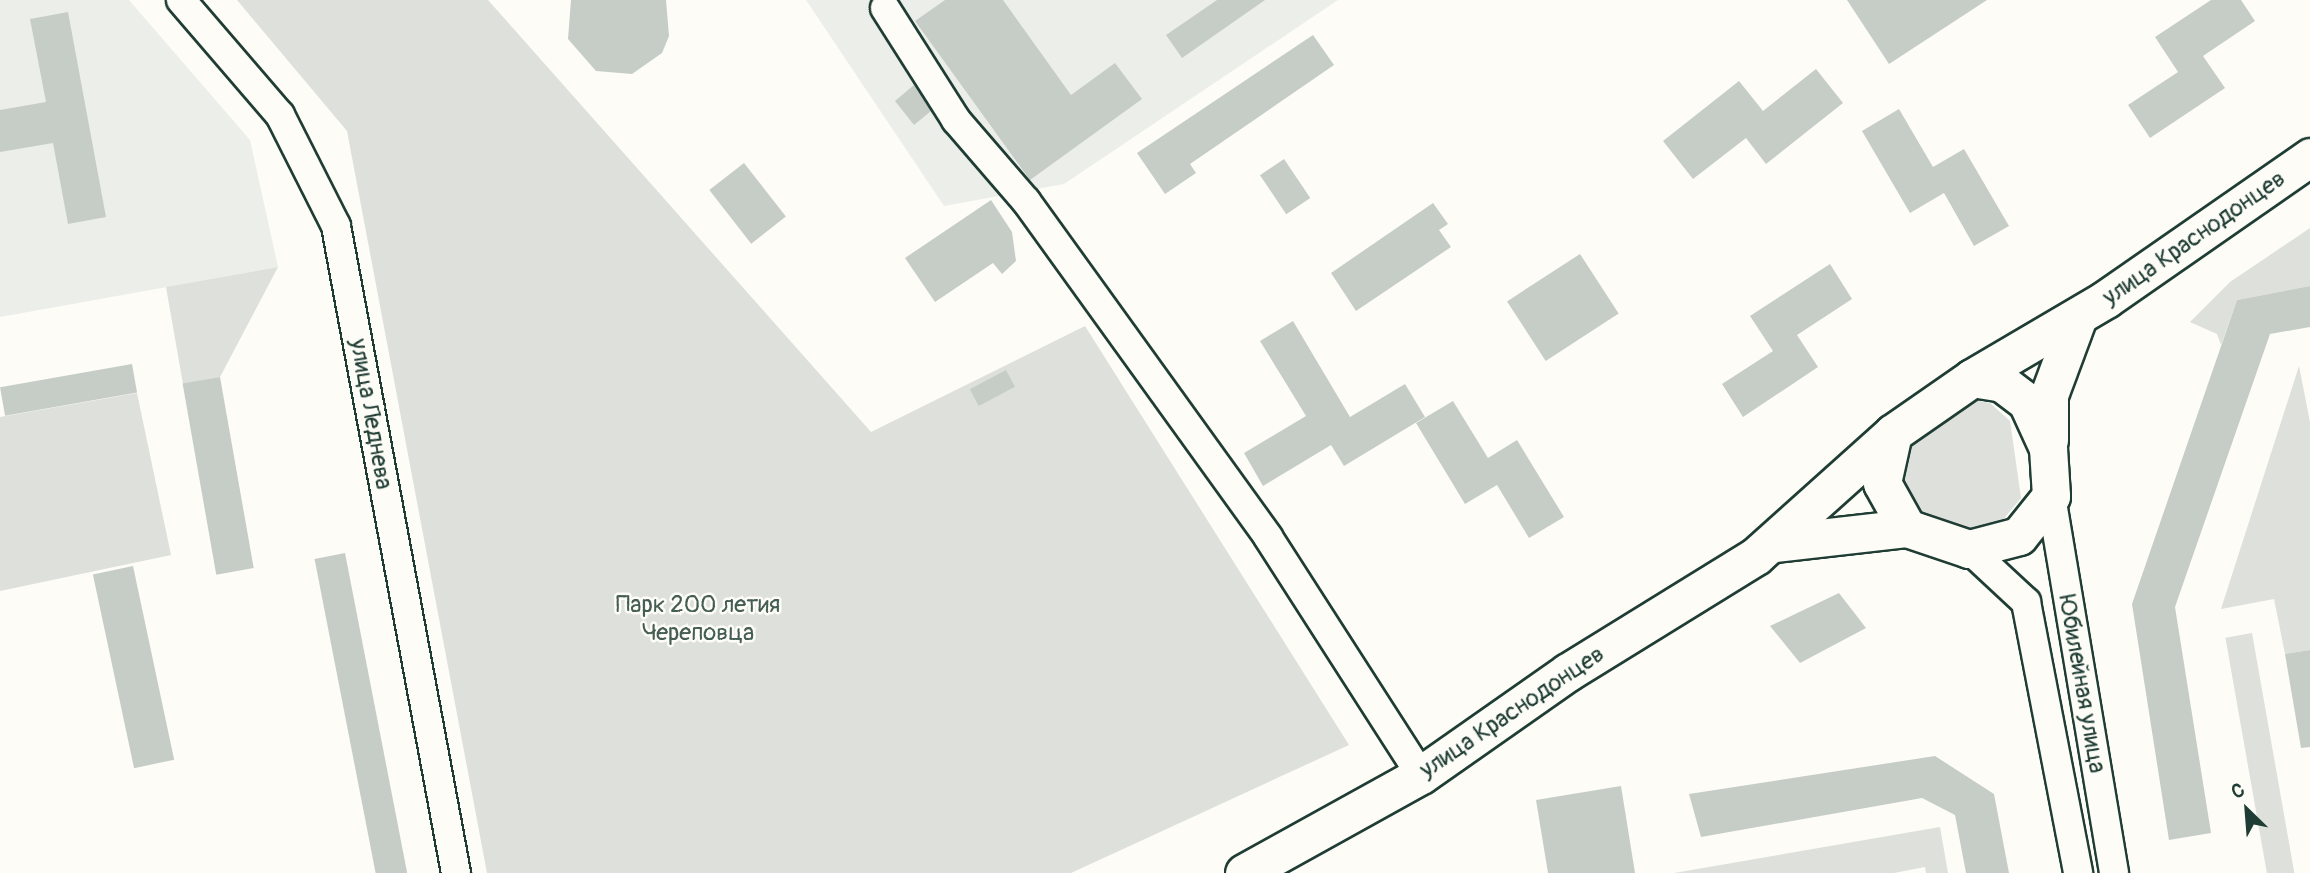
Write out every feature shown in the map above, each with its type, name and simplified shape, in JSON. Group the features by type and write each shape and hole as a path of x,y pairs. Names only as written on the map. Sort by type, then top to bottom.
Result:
{"main road":[{"name":"улица Краснодонцев","path":"1972,378 2078,317 2310,158"},
{"name":"улица Краснодонцев","path":"2048,448 2049,395 2078,317"},
{"path":"1972,378 2002,383 2027,402 2048,448 2051,496 2019,536 1969,549 1907,528 1882,483 1894,433 1972,378"},
{"name":"улица Краснодонцев","path":"1244,873 1421,775 1558,678 1775,543 1894,433"},
{"name":"улица Краснодонцев","path":"1775,543 1907,528"}],"street":[{"name":"улица Леднева","path":"181,0 280,115 336,226 456,873"},
{"path":"885,8 956,120 1026,201 1268,537 1421,775"},
{"name":"Юбилейная улица","path":"2051,496 2114,873"},
{"name":"Юбилейная улица","path":"1969,549 2026,602 2078,873"}],"shaded area":[{"path":"0,0 129,0 250,140 278,267 0,317"},
{"path":"806,0 1338,0 1064,184 944,206"}],"green space":[{"name":"Парк 200 летия Череповца","path":"237,0 488,0 871,432 1085,326 1349,745 1071,873 487,873 347,131"},
{"path":"2310,228 2310,286 2237,300 2221,345 2217,334 2190,322 2230,282"},
{"path":"278,267 220,377 183,384 166,287"},
{"path":"2299,366 2310,422 2310,650 2285,654 2274,599 2221,609"},
{"path":"137,393 171,555 0,591 0,417"},
{"path":"1967,399 1990,403 2010,421 2021,498 2001,522 1967,533 1913,507 1891,466 1894,451"},
{"path":"2252,633 2294,873 2267,873 2225,638"},
{"path":"1940,827 1948,873 1926,873 1925,867 1894,873 1674,873"}],"building":[{"path":"571,0 666,0 669,36 662,53 632,74 596,71 568,39"},
{"path":"945,0 1003,0 1071,95 1115,63 1142,99 1030,180 915,21"},
{"path":"1217,0 1265,0 1182,58 1166,35"},
{"path":"1847,0 1987,0 1889,64"},
{"path":"2211,0 2241,0 2255,21 2203,56 2225,88 2150,138 2128,105 2178,72 2155,37"},
{"path":"68,12 106,217 68,224 53,143 0,152 0,110 46,102 30,19"},
{"path":"1313,35 1334,65 1190,164 1196,173 1165,194 1137,153"},
{"path":"1816,69 1843,103 1766,164 1746,138 1693,179 1663,141 1739,81 1763,111"},
{"path":"914,85 931,111 914,125 895,101"},
{"path":"1899,109 1933,167 1964,149 2009,226 1974,246 1944,193 1910,213 1862,131"},
{"path":"1284,159 1310,198 1286,214 1260,175"},
{"path":"744,163 786,217 751,244 709,190"},
{"path":"991,200 1012,232 1016,261 1002,274 993,263 935,302 905,258"},
{"path":"1433,203 1448,224 1439,230 1451,247 1356,311 1331,273"},
{"path":"1580,254 1619,314 1546,361 1507,301"},
{"path":"1830,264 1852,299 1797,335 1818,367 1743,417 1722,384 1773,351 1750,316"},
{"path":"2310,286 2310,327 2270,334 2175,607 2211,833 2169,840 2132,604 2237,300"},
{"path":"1293,321 1350,417 1405,384 1425,417 1344,466 1331,445 1263,486 1244,453 1306,416 1260,341"},
{"path":"132,364 137,393 5,416 0,387"},
{"path":"1006,370 1015,387 979,406 970,389"},
{"path":"220,377 254,568 216,575 183,384"},
{"path":"1453,401 1488,458 1517,440 1564,517 1529,538 1497,485 1465,504 1416,423"},
{"path":"345,553 407,873 376,873 315,559"},
{"path":"133,566 174,760 134,768 93,575"},
{"path":"1839,593 1866,628 1800,663 1770,626"},
{"path":"2310,650 2310,747 2301,748 2285,654"},
{"path":"1935,756 1994,794 2009,873 1966,873 1955,815 1922,798 1701,837 1689,794"},
{"path":"1621,786 1635,873 1548,873 1536,800"}]}
